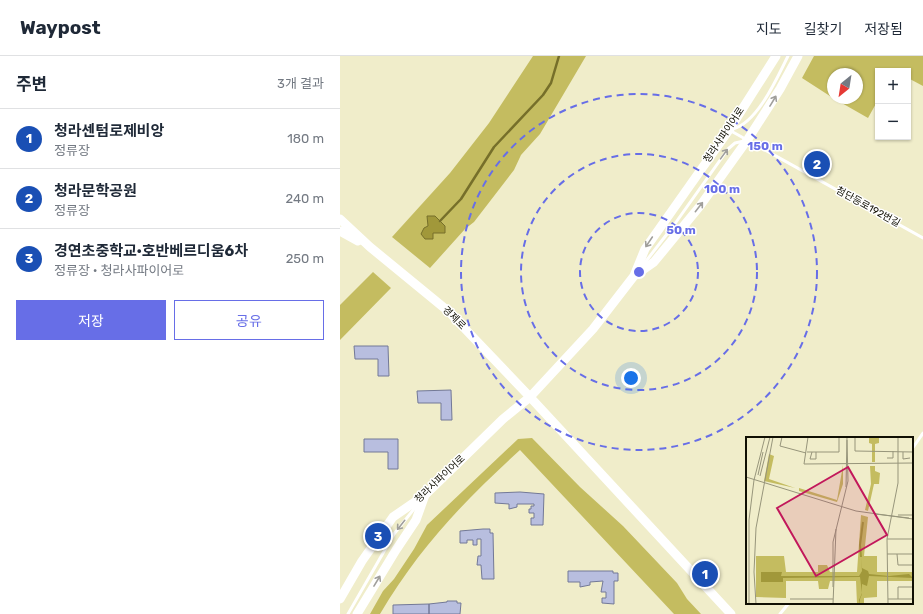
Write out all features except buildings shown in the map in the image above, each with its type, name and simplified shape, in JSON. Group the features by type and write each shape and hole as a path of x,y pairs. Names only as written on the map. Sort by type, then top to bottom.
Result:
{"main road":[{"name":"청라사파이어로","path":"340,599 362,561 393,517 425,495 503,419 530,397 593,329 634,276 645,249 729,130 776,56"},
{"path":"634,276 654,262 700,206 748,139 780,89 798,56"},
{"name":"경제로","path":"340,219 370,247 448,311 530,397 731,614"},
{"name":"경제로","path":"342,231 370,247"},
{"path":"357,614 416,520 425,495"}],"lane":[{"path":"729,130 741,127 754,115 788,56"},
{"name":"첨단동로192번길","path":"729,130 748,139 923,238"},
{"path":"913,448 923,433"},
{"path":"348,614 394,534 425,495"},
{"path":"780,614 788,604"}],"shaded area":[{"path":"533,56 586,56 540,134 521,155 514,170 474,222 465,229 430,268 392,237 450,173 489,123"},
{"path":"814,56 923,56 923,86 911,80 911,68 875,68 875,105 868,118 844,104 863,104 863,68 827,68 827,94 802,78"},
{"path":"427,216 435,216 445,226 445,233 433,233 433,239 425,239 421,234 424,228 428,226"},
{"path":"373,272 391,288 340,340 340,305"},
{"path":"532,438 580,487 623,526 677,583 687,599 701,614 674,614 520,450 461,507 444,526 410,568 380,614 370,614 383,591 394,579 414,549 427,525 518,439"}],"waterway":[{"path":"440,221 461,199 494,147 543,95 551,83 559,56"}],"place":[{"name":"청라문학공원","path":"817,164"},
{"name":"경연초중학교·호반베르디움6차","path":"378,536"},
{"name":"청라센텀로제비앙","path":"705,574"}]}
